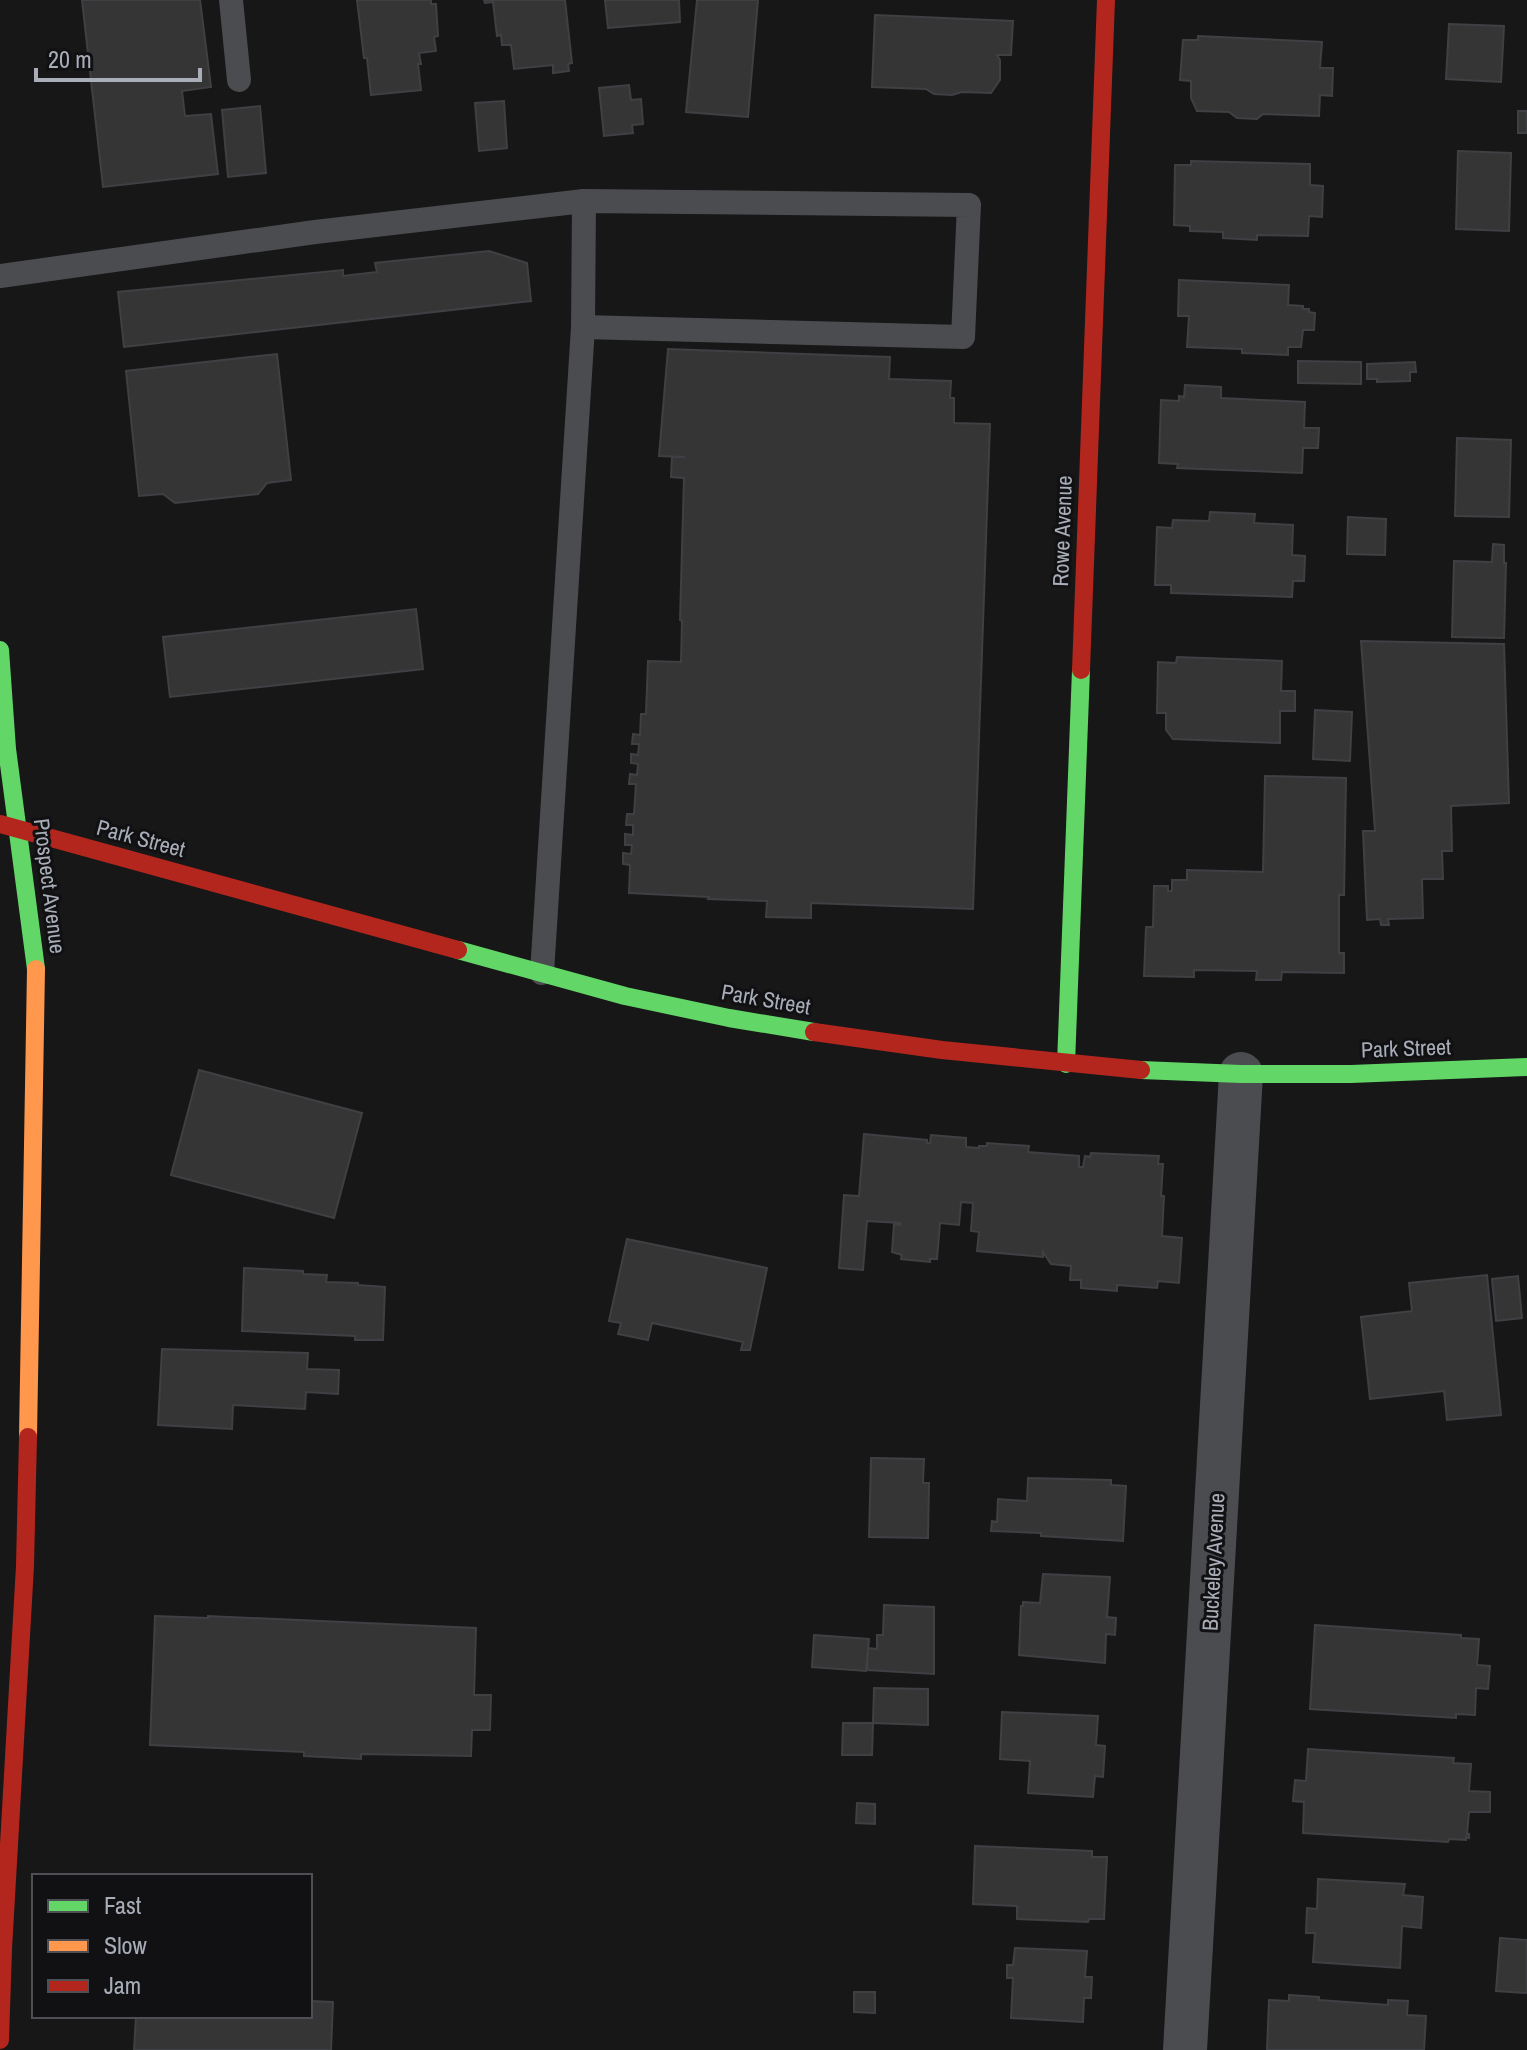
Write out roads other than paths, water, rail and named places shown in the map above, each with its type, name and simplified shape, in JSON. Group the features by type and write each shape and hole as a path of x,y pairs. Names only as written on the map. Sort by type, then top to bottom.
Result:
{"main road":[{"name":"Rowe Avenue","path":"1066,1064 1106,0"},
{"name":"Prospect Avenue","path":"0,650 9,827 37,974 25,1566 0,2040"},
{"name":"Park Street","path":"9,827 625,996 729,1018 869,1040 1066,1064 1154,1071 1351,1074 1527,1067"}],"street":[{"name":"Buckeley Avenue","path":"1185,2050 1241,1074"}],"lane":[{"path":"231,0 239,80"},
{"path":"0,276 315,232 584,201 969,205 963,337 583,327"},
{"path":"542,973 583,327 584,201"}]}
